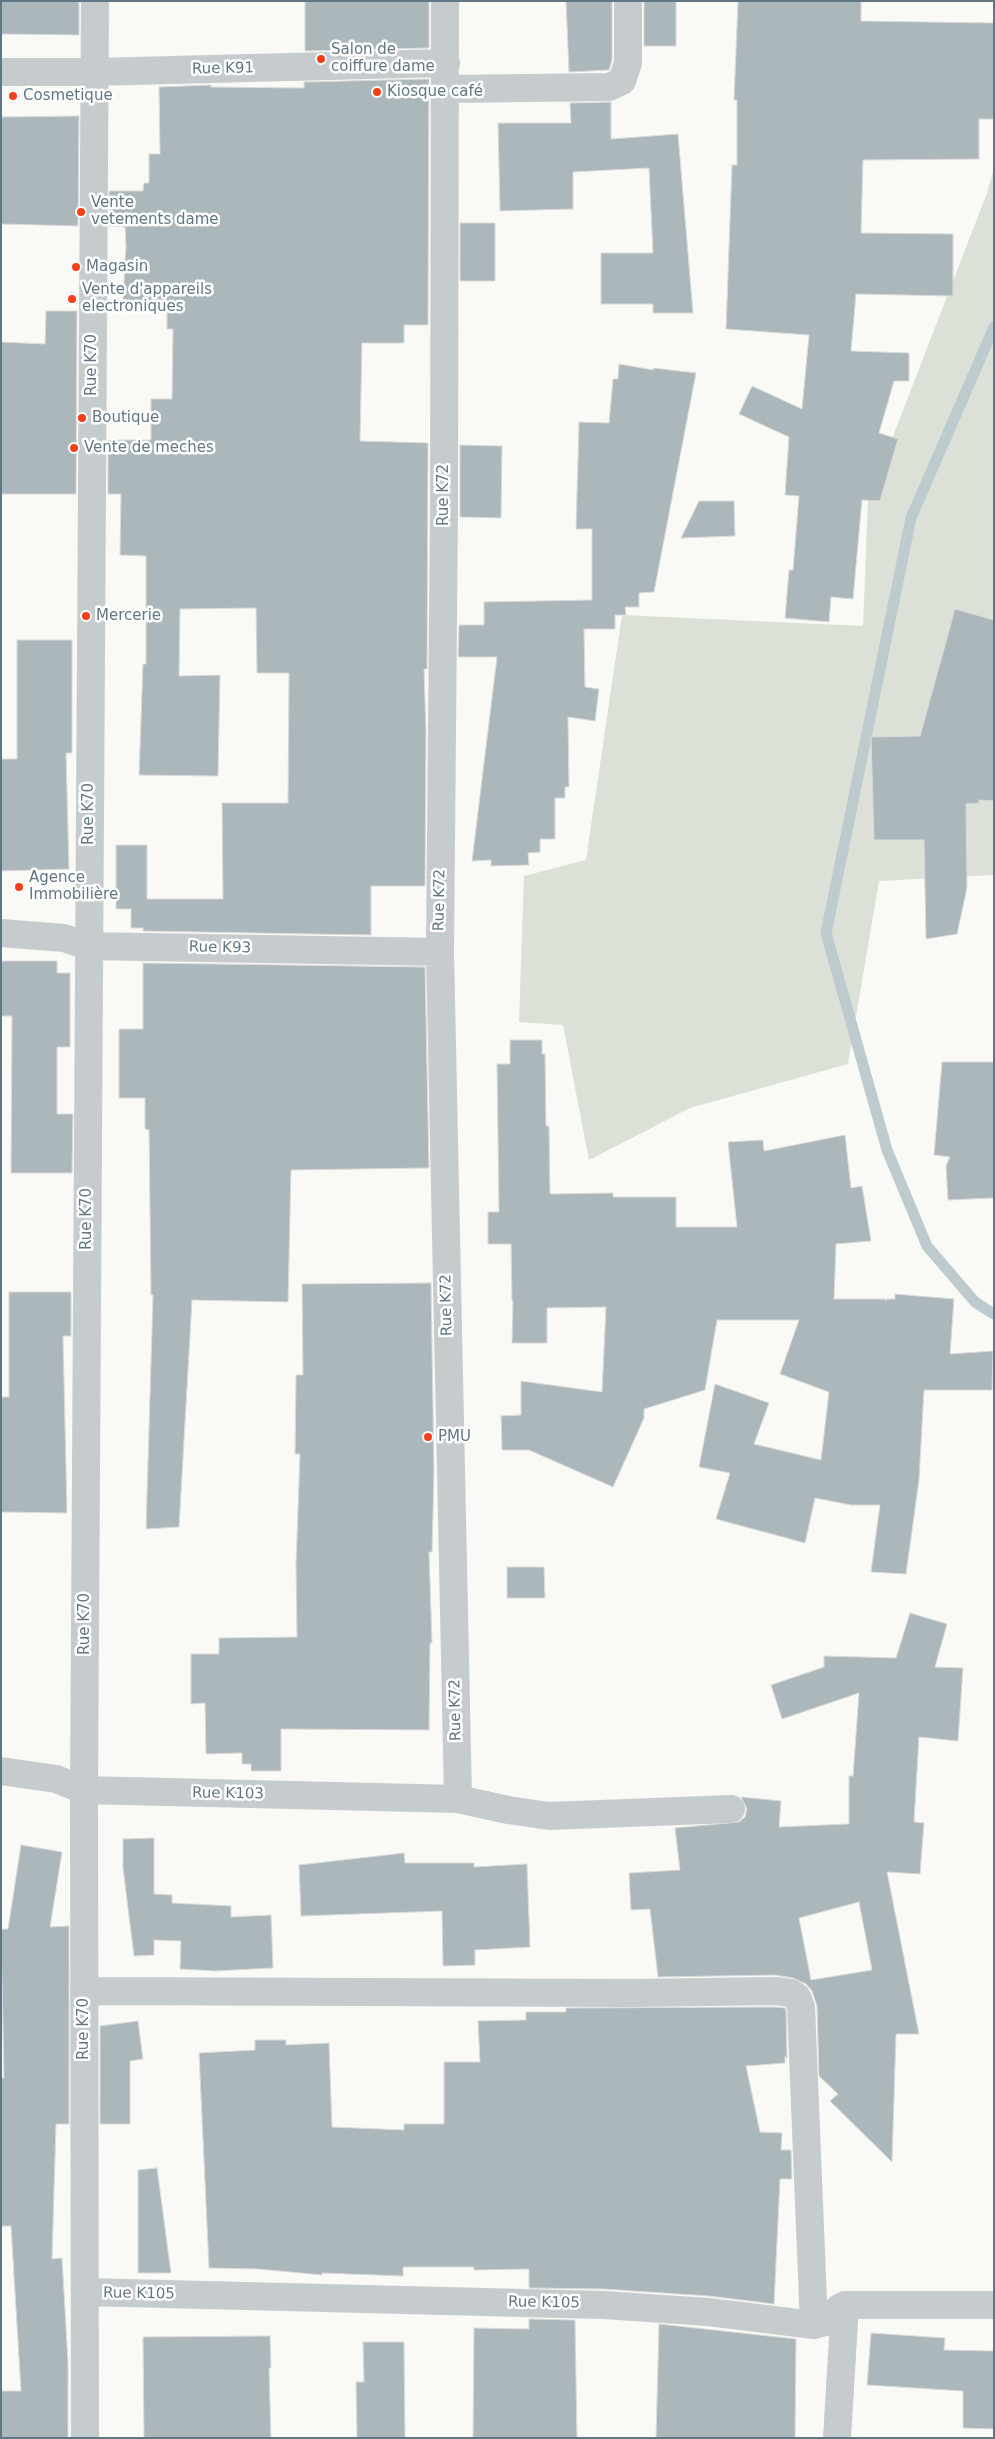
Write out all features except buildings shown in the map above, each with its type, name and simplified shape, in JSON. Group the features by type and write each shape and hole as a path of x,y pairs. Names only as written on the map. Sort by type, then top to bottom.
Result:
{"street":[{"name":"Rue K70","path":"85,2438 84,1790 94,1"},
{"name":"Rue K72","path":"445,1 440,952 458,1799"},
{"name":"Rue K91","path":"1,72 446,76 609,87 622,81 628,63 628,1"},
{"name":"Rue K93","path":"1,933 64,938 88,946 440,952"},
{"name":"Rue K103","path":"1,1771 56,1779 84,1790 458,1799 508,1810 549,1816 730,1810"},
{"path":"84,1991 636,1993 775,1991 791,1993 797,1998 802,2007 814,2325 829,2321 839,2308 845,2305 994,2305"},
{"name":"Rue K105","path":"85,2292 604,2305 708,2312 814,2325"},
{"path":"837,2438 845,2305"}],"shaded area":[{"path":"994,168 994,875 879,881 848,1064 690,1108 589,1160 563,1025 519,1022 524,876 586,860 622,615 863,626 868,501 987,193"}],"waterway":[{"path":"994,327 911,518 826,933 887,1150 927,1246 975,1302 994,1314"}],"place":[{"name":"Salon de coiffure dame","path":"321,59"},
{"name":"Kiosque café","path":"377,92"},
{"name":"Cosmetique","path":"13,96"},
{"name":"Vente vetements dame","path":"81,212"},
{"name":"Magasin","path":"76,267"},
{"name":"Vente d'appareils electroniques","path":"72,299"},
{"name":"Boutique","path":"82,418"},
{"name":"Vente de meches","path":"74,448"},
{"name":"Mercerie","path":"86,616"},
{"name":"Agence Immobilière","path":"19,887"},
{"name":"PMU","path":"428,1437"}]}
